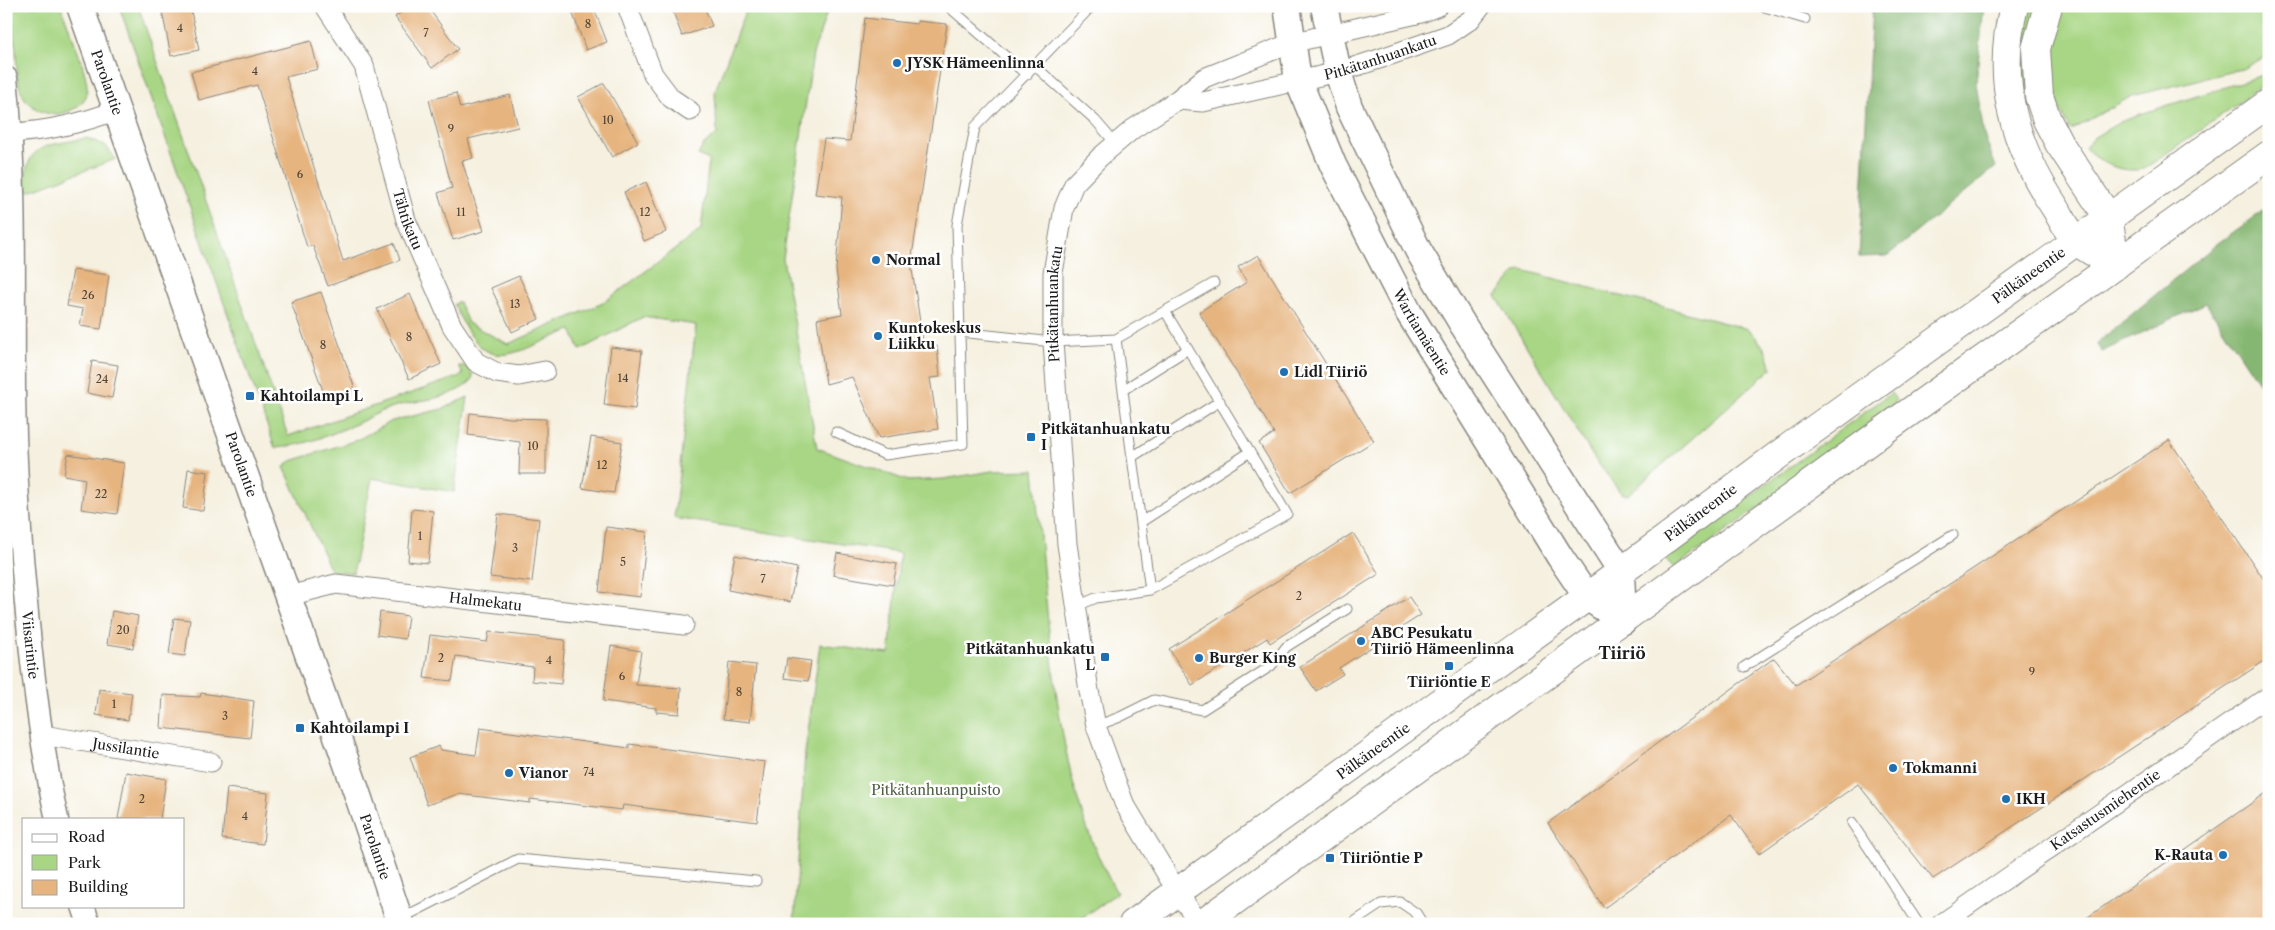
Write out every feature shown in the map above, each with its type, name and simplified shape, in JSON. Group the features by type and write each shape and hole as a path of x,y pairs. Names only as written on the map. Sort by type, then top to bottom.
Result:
{"main road":[{"name":"Parolantie","path":"80,6 288,596 395,922"},
{"name":"Wartiamäentie","path":"1287,6 1298,80 1333,164 1409,313 1560,557 1588,597 1623,621"},
{"path":"1324,6 1338,72 1349,107 1418,250 1487,364 1621,571 1623,621"},
{"path":"2014,6 2006,46 2008,100 2015,127 2038,180 2076,241 2116,265"},
{"path":"2048,6 2036,49 2039,96 2047,120 2059,143 2108,217 2116,265"},
{"name":"Pälkäneentie","path":"1133,924 1388,738 1588,597 1621,571 2108,217 2269,103"},
{"path":"1201,924 1623,621 1890,426 2269,155"}],"street":[{"name":"Tähtikatu","path":"325,6 364,66 406,220 452,326 476,362 497,373 519,376 545,371"},
{"path":"627,6 653,74 671,98 690,111"},
{"path":"1177,100 1204,78 1291,43 1422,13 1438,6"},
{"name":"Pitkätanhuankatu","path":"1201,924 1178,893 1124,803 1096,726 1067,544 1052,342 1053,273 1064,208 1074,184 1116,143 1133,129 1177,100 1203,102 1338,72 1448,35 1470,20 1481,6"},
{"name":"Viisarintie","path":"6,78 12,133 10,175 14,392 14,561 57,818"},
{"path":"12,133 34,132 90,120 117,110"},
{"name":"Halmekatu","path":"288,596 336,584 684,624"},
{"name":"Katsastusmiehentie","path":"1941,924 2269,696"},
{"name":"Jussilantie","path":"42,734 211,762"},
{"path":"84,908 89,924"}],"lane":[{"path":"948,6 1027,75"},
{"path":"836,432 885,456 964,444 957,226 975,127 1092,6"},
{"path":"1760,6 1804,19"},
{"path":"1035,66 1095,120 1116,143"},
{"path":"960,332 1052,342 1116,339 1214,283"},
{"path":"1077,606 1096,598 1150,590 1287,514 1165,311"},
{"path":"1116,339 1150,590"},
{"path":"1123,390 1188,349"},
{"path":"1132,457 1220,401"},
{"path":"1141,522 1250,452"},
{"path":"1744,667 1952,535"},
{"path":"1096,726 1120,717 1154,700 1202,710 1271,666 1286,647 1347,609"},
{"path":"1852,823 1919,924"},
{"path":"395,922 518,859 756,882"},
{"path":"1351,924 1380,904 1400,902 1416,913 1423,924"}],"green space":[{"path":"7,6 61,6 82,63 87,85 87,93 83,101 76,108 58,114 48,113 32,106 25,99 19,86 15,43"},
{"path":"119,6 138,6 288,436 463,375 459,366 465,366 473,374 472,380 464,387 444,396 390,408 326,436 296,445 275,448"},
{"name":"Pitkätanhuanpuisto","path":"747,6 829,6 813,54 783,259 817,448 908,481 944,479 992,471 1034,470 1056,692 1068,762 1087,829 1117,893 1073,924 794,924 805,753 820,644 889,654 900,553 674,518 696,325 643,317 580,350 571,330 531,347 501,354 489,352 477,343 466,328 454,304 459,302 468,323 508,344 603,303 701,230 709,160 698,155 703,146 717,134 715,91"},
{"path":"1872,6 1984,6 1976,83 1984,135 1996,167 1887,256 1859,257"},
{"path":"2025,6 2038,6 2032,106 2022,108 2018,46"},
{"path":"2063,6 2269,6 2269,55 2242,69 2132,96 2071,130 2056,99 2051,69 2054,39"},
{"path":"2269,73 2269,82 2144,169 2127,170 2112,166 2098,159 2085,148 2093,138 2125,119"},
{"path":"86,138 105,145 116,159 30,191 24,190 29,162 34,154 49,145"},
{"path":"2269,207 2269,398 2206,303 2101,352 2097,343 2218,243"},
{"path":"1522,270 1748,329 1764,348 1769,358 1771,369 1628,495 1621,493 1594,458 1496,296 1515,273"},
{"path":"1891,393 1897,401 1826,460 1674,568 1665,558"},
{"path":"468,397 454,492 372,478 353,573 331,571 284,467 291,461 357,440 392,421 442,409"}],"building":[{"path":"161,6 190,6 199,50 171,56"},
{"path":"410,6 427,6 458,49 432,68 395,17"},
{"path":"570,6 593,6 607,42 586,50"},
{"path":"671,6 704,6 712,26 682,36"},
{"path":"865,18 917,24 917,21 947,24 911,263 924,348 937,346 940,377 930,378 938,429 879,438 852,377 826,384 817,319 842,314 836,269 842,197 815,194 824,139 850,141"},
{"path":"311,41 318,69 286,77 343,261 394,243 400,260 328,286 313,246 307,247 257,85 199,100 191,72"},
{"path":"604,83 638,142 612,157 578,97"},
{"path":"456,93 460,108 510,95 518,127 468,139 473,158 462,161 484,231 453,240 438,193 452,188 429,100"},
{"path":"646,182 666,232 644,241 624,192"},
{"name":"Lidl Tiiriö","path":"1258,255 1374,441 1290,493 1259,443 1274,433 1199,312 1247,282 1238,267"},
{"path":"73,270 109,275 101,329 80,326 83,309 67,306"},
{"path":"519,276 539,319 512,332 491,288"},
{"path":"321,292 355,389 326,399 291,302"},
{"path":"410,294 441,364 409,379 377,309"},
{"path":"611,347 642,351 635,409 604,405"},
{"path":"92,361 118,365 112,398 87,393"},
{"path":"470,413 510,418 546,419 546,474 519,474 520,442 468,435"},
{"path":"591,437 622,442 614,493 582,488"},
{"path":"2169,440 2269,587 2269,658 1933,879 1858,784 1759,854 1731,815 1604,908 1548,823 1774,658 1796,685"},
{"path":"68,454 124,463 117,514 81,509 85,479 64,475"},
{"path":"188,469 208,472 203,511 183,508"},
{"path":"412,509 433,511 428,563 408,561"},
{"path":"498,514 539,519 532,582 490,577"},
{"path":"606,527 647,532 640,597 599,592"},
{"path":"1353,533 1379,574 1270,643 1267,638 1192,685 1169,649"},
{"path":"837,553 897,564 893,585 833,575"},
{"path":"735,555 797,568 790,602 728,590"},
{"name":"ABC Pesukatu Tiiriö Hämeenlinna","path":"1409,597 1421,615 1339,668 1343,674 1316,691 1300,667"},
{"path":"112,611 138,616 133,648 107,644"},
{"path":"380,612 408,616 405,639 377,635"},
{"path":"174,618 190,620 185,656 169,654"},
{"path":"489,632 565,640 561,684 532,681 533,667 456,656 452,681 424,678 430,635 487,642"},
{"path":"611,646 641,651 636,685 681,688 679,714 656,712 656,708 603,701"},
{"path":"787,658 811,661 808,681 784,678"},
{"path":"729,662 756,665 750,722 723,719"},
{"path":"99,689 132,693 128,720 96,715"},
{"path":"201,693 254,701 250,738 161,728 163,695 200,697"},
{"path":"480,728 629,748 629,744 765,762 757,822 623,805 622,810 530,799 530,803 458,794 427,805 410,757 439,746 441,750 476,755"},
{"path":"126,772 166,779 160,818 118,818"},
{"path":"227,788 268,793 263,844 222,839"},
{"name":"K-Rauta","path":"2269,791 2269,924 2078,924"}],"place":[{"name":"JYSK Hämeenlinna","path":"897,63"},
{"name":"Normal","path":"876,260"},
{"name":"Kuntokeskus Liikku","path":"878,336"},
{"name":"Lidl Tiiriö","path":"1284,372"},
{"name":"Kahtoilampi L","path":"250,396"},
{"name":"Pitkätanhuankatu I","path":"1031,437"},
{"name":"ABC Pesukatu Tiiriö Hämeenlinna","path":"1361,641"},
{"name":"Pitkätanhuankatu L","path":"1105,657"},
{"name":"Burger King","path":"1199,658"},
{"name":"Tiiriöntie E","path":"1449,666"},
{"name":"Kahtoilampi I","path":"300,728"},
{"name":"Tokmanni","path":"1893,768"},
{"name":"Vianor","path":"509,773"},
{"name":"IKH","path":"2006,799"},
{"name":"K-Rauta","path":"2223,855"},
{"name":"Tiiriöntie P","path":"1330,858"}],"district":[{"name":"Tiiriö","path":"1622,653"}]}
